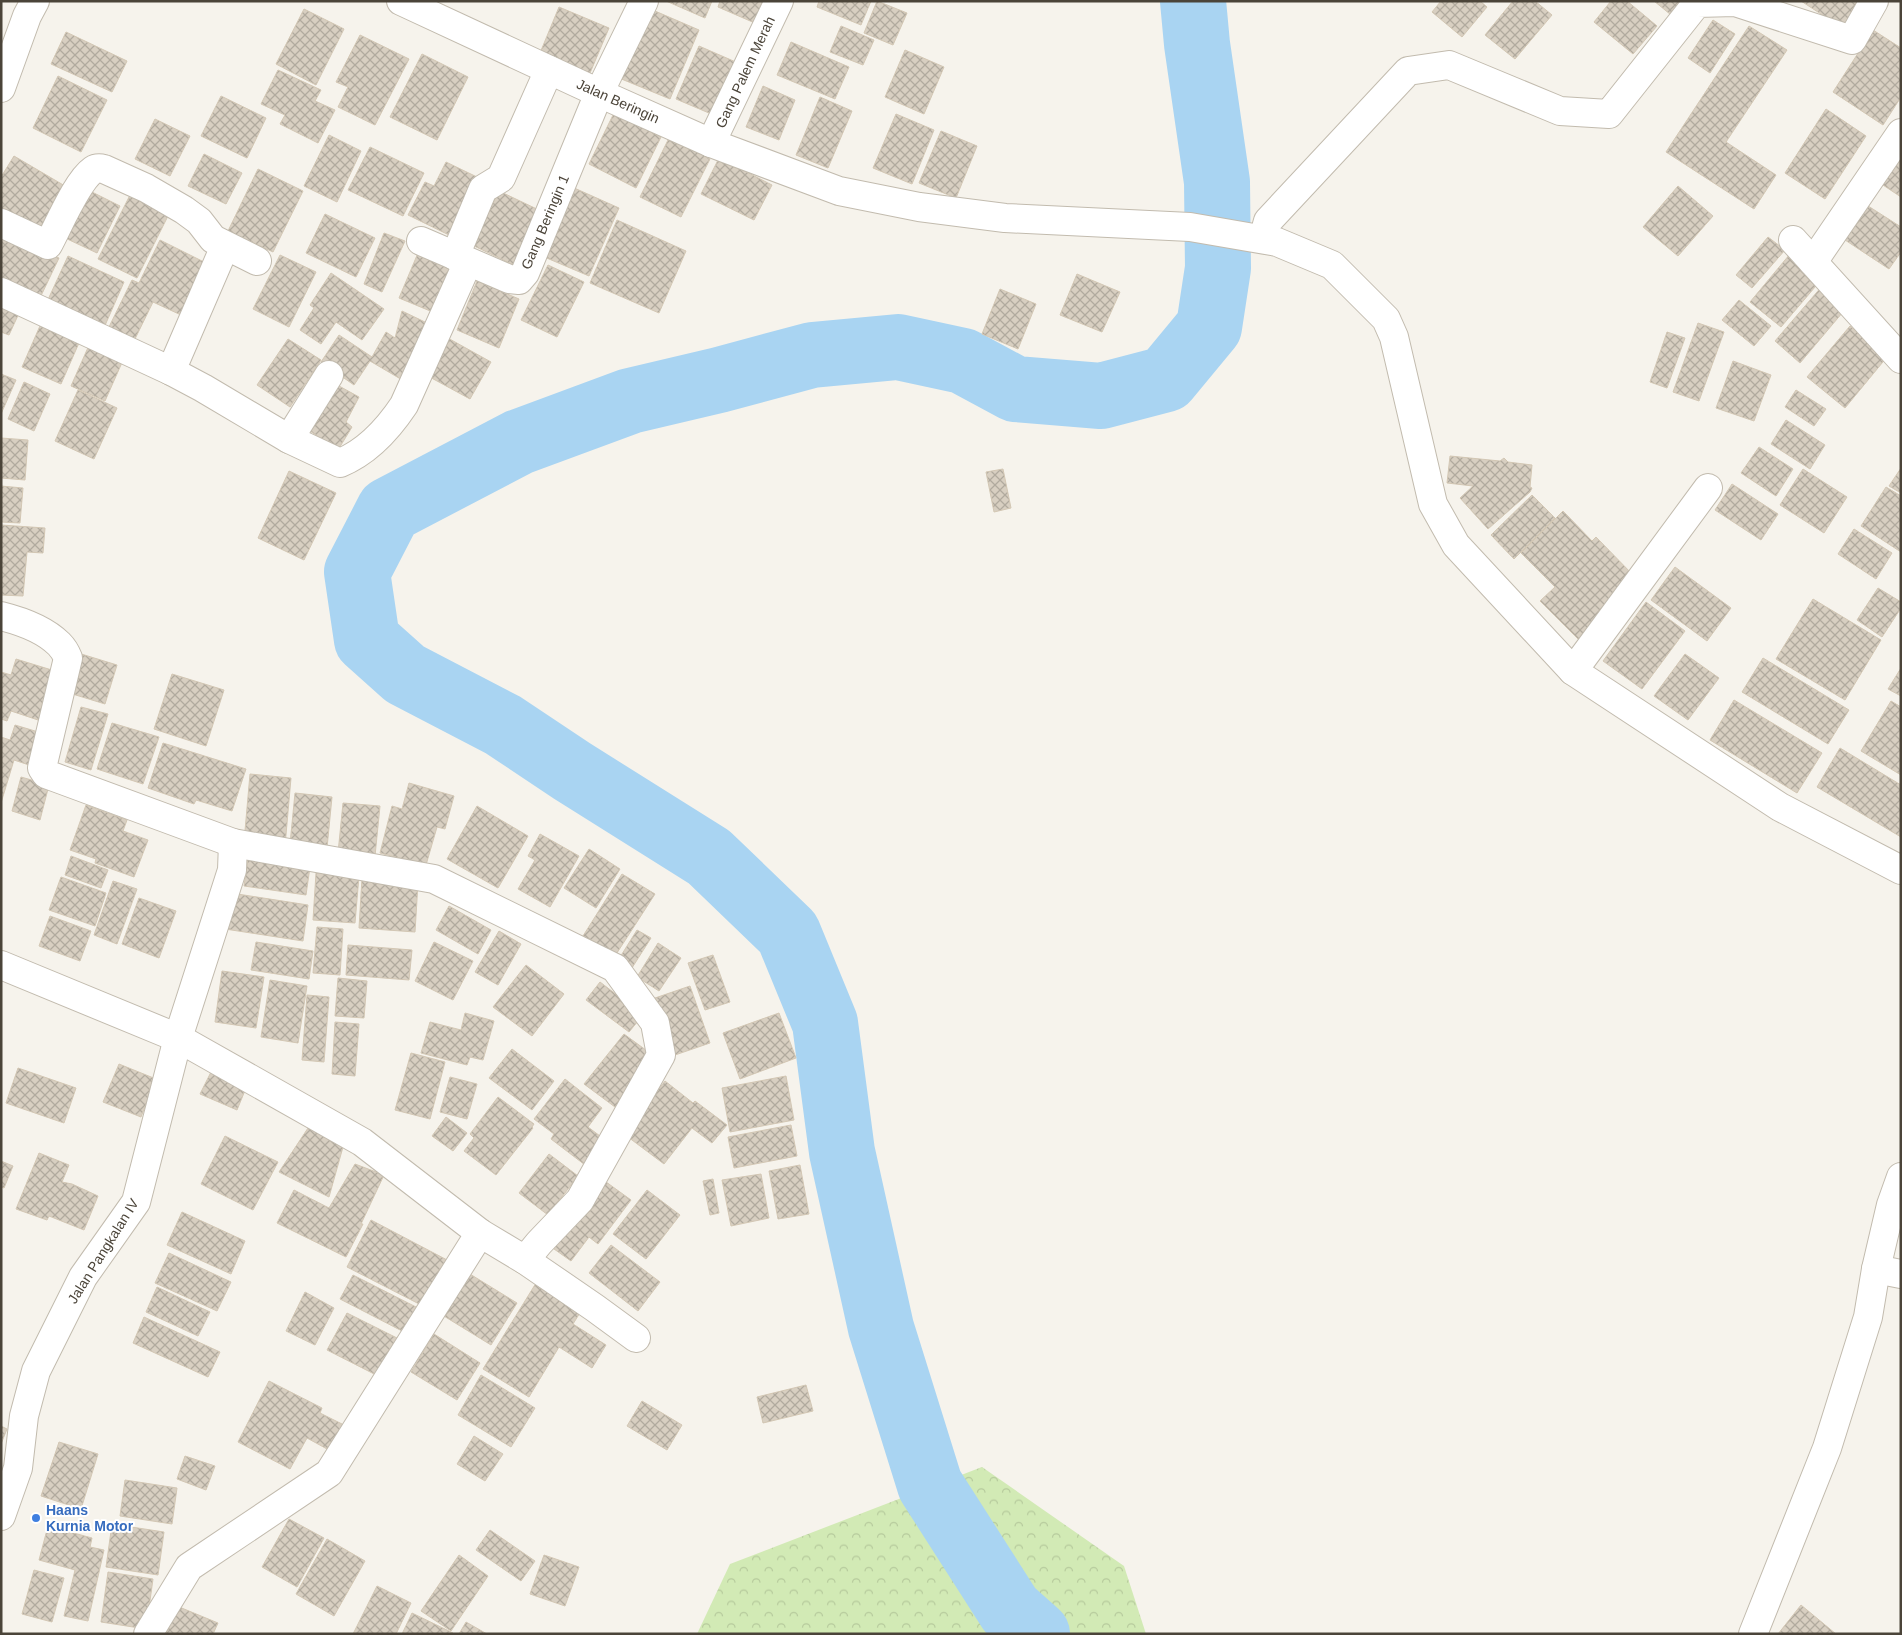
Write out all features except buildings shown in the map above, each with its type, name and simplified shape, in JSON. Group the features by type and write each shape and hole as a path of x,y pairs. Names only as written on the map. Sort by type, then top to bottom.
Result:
{"street":[{"name":"Jalan Beringin","path":"401,1 712,143 839,191 919,207 1005,218 1190,227 1276,242 1332,265 1386,319 1394,338 1433,504 1456,545 1574,671 1780,807 1901,870"},
{"path":"599,93 644,1"},
{"name":"Gang Palem Merah","path":"712,143 779,1"},
{"path":"1255,237 1408,71 1449,65 1560,111 1610,114 1697,3 1736,2 1852,40 1874,1"},
{"path":"1,88 23,6"},
{"path":"1,292 171,371 289,439 340,464 361,452 392,423 404,406 461,259 483,189 501,178 549,70"},
{"name":"Gang Beringin 1","path":"421,241 509,279 519,280 525,273 599,93"},
{"path":"1813,262 1901,133"},
{"path":"1,223 48,245 70,201 82,182 92,170 97,168 104,169 146,188 184,210 199,220 213,240 257,261"},
{"path":"1793,240 1901,359"},
{"path":"171,371 225,246"},
{"path":"289,439 329,374"},
{"path":"1574,671 1708,488"},
{"path":"1,616 18,620 47,635 60,645 68,658 42,768 46,774 233,843 434,879 615,968 655,1023 661,1055 580,1200 539,1243 526,1260"},
{"name":"Jalan Pangkalan IV","path":"1,1516 18,1468 24,1416 36,1371 83,1277 136,1202 178,1038 232,870 233,843"},
{"path":"1,965 178,1038 362,1142 480,1233 526,1260 636,1338"},
{"path":"1753,1634 1827,1448 1868,1317 1888,1272 1891,1205 1901,1177"},
{"path":"148,1634 189,1566 329,1473 480,1233"}],"green space":[{"path":"982,1467 1124,1566 1146,1634 697,1634 730,1564"}],"waterway":[{"path":"1037,1634 1010,1610 930,1485 881,1328 842,1152 825,1023 788,933 709,857 572,771 503,725 405,674 367,640 357,572 389,510 519,442 630,401 812,355 898,347 963,361 1015,389 1101,396 1166,379 1209,327 1218,268 1217,182 1197,44 1193,1"}],"place":[{"name":"Haans Kurnia Motor","path":"36,1518"}]}
